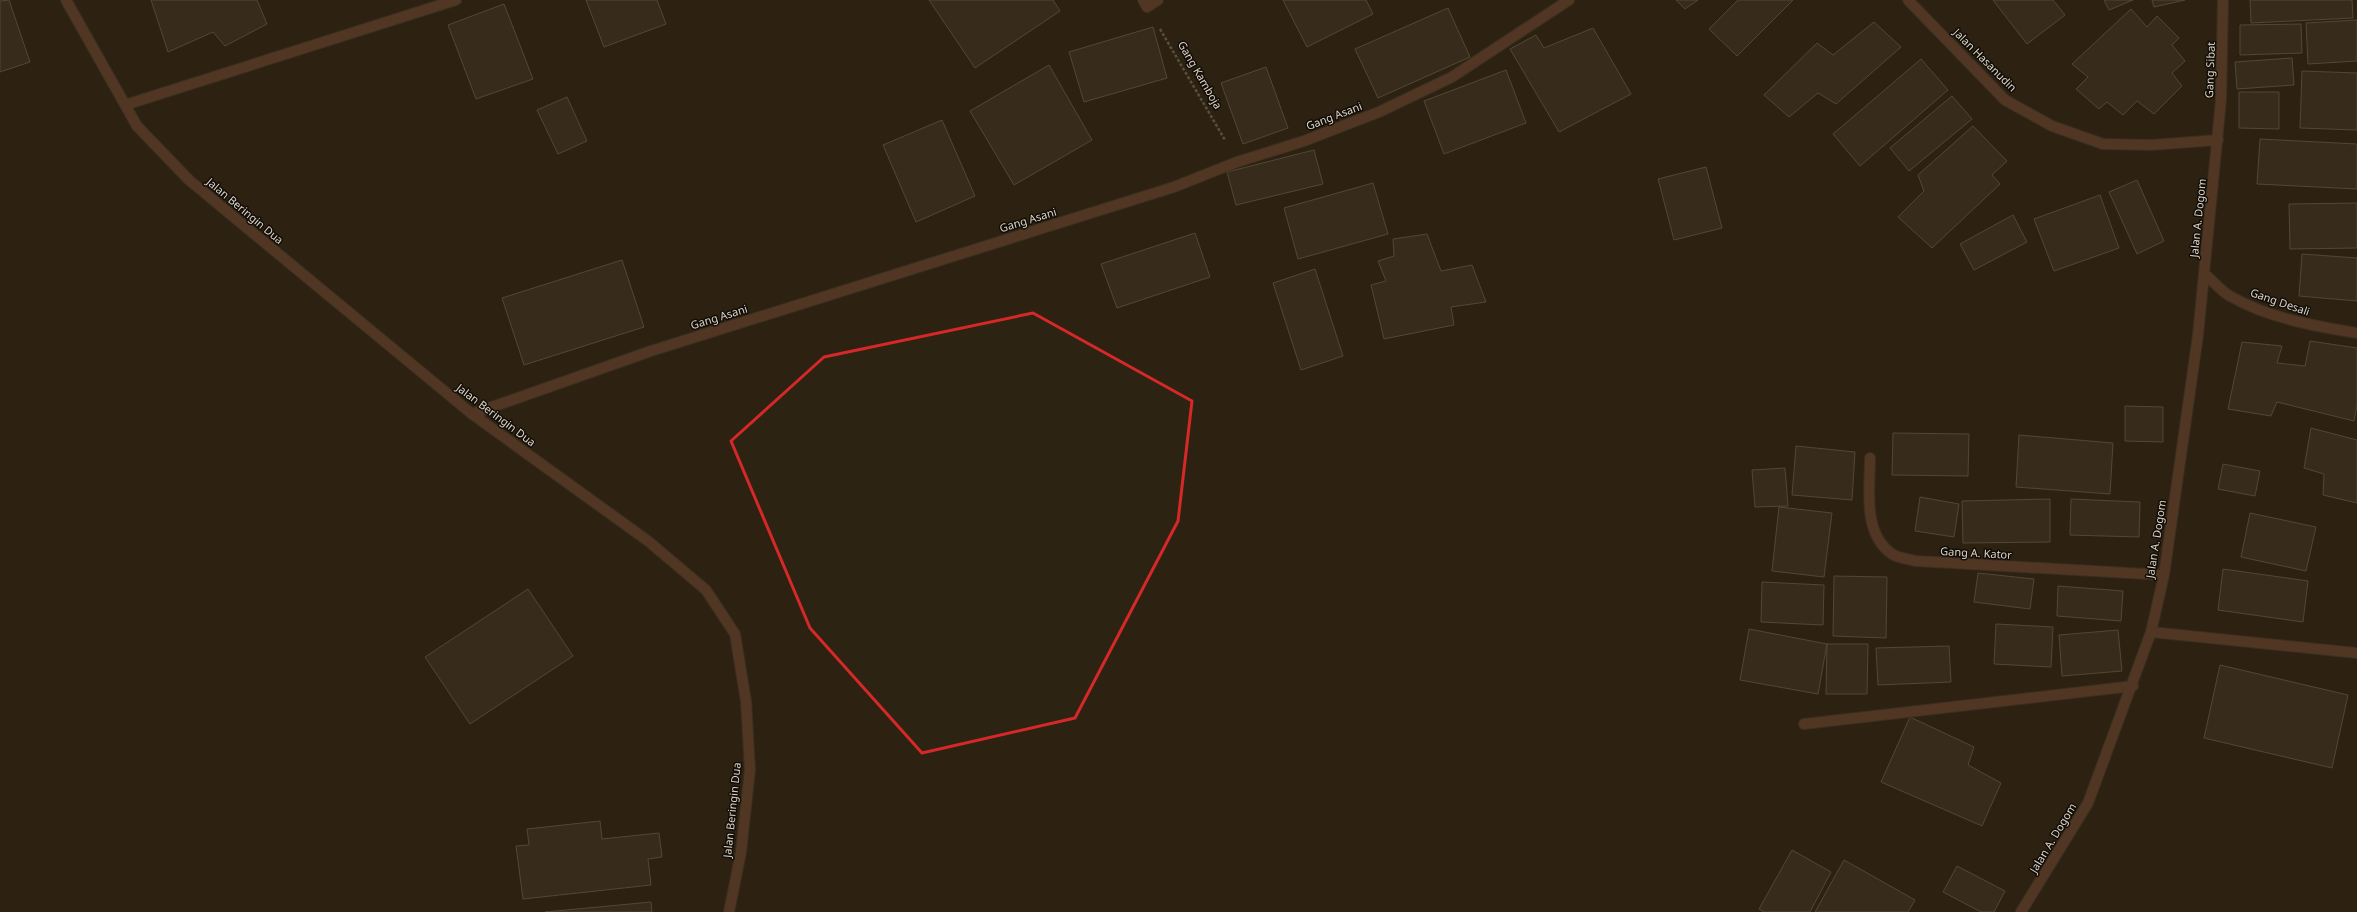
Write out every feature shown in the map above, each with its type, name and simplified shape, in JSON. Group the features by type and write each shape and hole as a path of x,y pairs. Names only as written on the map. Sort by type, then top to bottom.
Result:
{"street":[{"name":"Jalan Beringin Dua","path":"66,0 136,126 189,180 472,414 648,541 706,590 735,634 746,701 750,770 741,852 729,912"},
{"path":"125,105 456,0"},
{"path":"1145,3 1158,0"},
{"name":"Gang Asani","path":"472,414 651,351 1174,187 1237,162 1304,141 1379,112 1452,77 1569,0"},
{"name":"Jalan Hasanudin","path":"1908,0 2006,100 2052,126 2103,144 2151,145 2218,140"},
{"name":"Gang Sibat","path":"2218,140 2221,100 2223,0"},
{"name":"Jalan A. Dogom","path":"2021,912 2088,803 2133,686 2151,632 2164,575 2204,274 2218,140"},
{"name":"Gang Desali","path":"2204,274 2230,296 2262,309 2299,322 2357,332"},
{"name":"Gang A. Kator","path":"1870,458 1869,512 1877,539 1893,555 1916,561 2164,575"},
{"path":"2151,632 2357,652"},
{"path":"1804,724 2133,686"}],"path":[{"name":"Gang Kamboja","path":"1145,3 1237,162"}],"highlighted area":[{"path":"1033,313 1192,401 1178,521 1075,718 922,753 810,628 731,441 824,357"}],"building":[{"path":"9,0 30,62 0,72 0,1"},
{"path":"151,0 257,0 267,24 225,46 213,32 168,52"},
{"path":"586,0 657,0 666,24 604,47"},
{"path":"929,0 1053,0 1060,11 975,68"},
{"path":"1283,0 1366,0 1373,14 1307,47"},
{"path":"1676,0 1698,0 1685,9"},
{"path":"1738,0 1793,0 1737,56 1709,29"},
{"path":"1993,0 2053,0 2065,15 2027,44"},
{"path":"2104,0 2133,0 2109,10"},
{"path":"2152,0 2185,0 2154,7"},
{"path":"2250,0 2352,0 2353,18 2251,23"},
{"path":"504,4 533,79 476,99 448,25"},
{"path":"1448,8 1470,57 1378,98 1355,49"},
{"path":"2131,9 2147,27 2157,16 2179,38 2172,45 2185,61 2172,73 2182,86 2154,114 2137,101 2123,115 2107,102 2099,109 2076,89 2088,77 2072,64"},
{"path":"2357,20 2357,61 2308,64 2306,23"},
{"path":"1874,22 1901,47 1836,104 1818,93 1789,117 1764,95 1817,43 1833,55"},
{"path":"2301,24 2302,53 2240,55 2240,25"},
{"path":"1153,27 1167,78 1084,102 1069,52"},
{"path":"1593,28 1631,94 1559,132 1510,49 1536,35 1544,48"},
{"path":"2292,58 2294,85 2237,89 2235,62"},
{"path":"1921,59 1948,90 1860,166 1833,134"},
{"path":"1049,65 1092,140 1014,185 970,111"},
{"path":"1266,67 1288,128 1243,144 1221,83"},
{"path":"1506,70 1526,123 1444,154 1424,101"},
{"path":"2302,71 2357,73 2357,130 2300,128"},
{"path":"2239,92 2279,92 2279,129 2239,128"},
{"path":"1952,96 1972,119 1909,171 1890,148"},
{"path":"567,97 587,141 558,154 537,110"},
{"path":"942,120 975,196 916,222 883,145"},
{"path":"1973,126 2007,161 1992,175 2000,184 1932,248 1898,217 1924,191 1918,175"},
{"path":"2260,139 2357,144 2357,189 2257,184"},
{"path":"1314,150 1323,184 1236,205 1227,172"},
{"path":"1706,167 1722,228 1674,240 1658,179"},
{"path":"2137,180 2164,241 2137,254 2109,192"},
{"path":"1373,183 1388,234 1298,259 1284,208"},
{"path":"2100,195 2119,248 2054,271 2034,219"},
{"path":"2357,203 2357,248 2290,249 2289,204"},
{"path":"2013,215 2027,242 1974,270 1960,244"},
{"path":"1195,233 1210,277 1117,308 1101,264"},
{"path":"1427,234 1441,271 1472,265 1486,302 1451,307 1454,325 1384,339 1371,285 1386,281 1378,261 1394,256 1393,239"},
{"path":"2302,254 2357,258 2357,301 2299,296"},
{"path":"622,260 644,327 524,365 502,298"},
{"path":"1315,269 1343,356 1301,370 1273,283"},
{"path":"2310,341 2357,348 2357,405 2354,421 2277,402 2271,416 2228,409 2242,342 2282,346 2277,363 2305,366"},
{"path":"2125,406 2163,407 2163,442 2125,441"},
{"path":"2311,428 2357,440 2357,503 2323,495 2324,474 2304,468"},
{"path":"1893,433 1969,434 1968,476 1892,475"},
{"path":"2019,435 2113,443 2110,494 2016,487"},
{"path":"1796,446 1855,452 1852,500 1792,495"},
{"path":"2223,464 2260,471 2255,496 2218,489"},
{"path":"1785,468 1788,506 1755,507 1752,470"},
{"path":"1920,497 1959,504 1954,537 1915,531"},
{"path":"2050,499 2050,542 1963,543 1962,501"},
{"path":"2071,499 2140,502 2139,537 2070,535"},
{"path":"1779,507 1832,513 1824,577 1772,571"},
{"path":"2250,513 2316,527 2306,571 2241,557"},
{"path":"2223,569 2308,581 2303,622 2218,610"},
{"path":"1978,573 2034,579 2030,609 1974,602"},
{"path":"1834,576 1887,577 1886,638 1833,636"},
{"path":"1762,582 1824,585 1823,625 1761,622"},
{"path":"2058,586 2123,591 2121,621 2057,616"},
{"path":"528,589 573,656 470,724 425,657"},
{"path":"1996,624 2053,627 2051,667 1994,664"},
{"path":"1749,629 1827,644 1818,694 1740,680"},
{"path":"2118,630 2122,671 2062,676 2059,635"},
{"path":"1827,644 1868,644 1867,694 1826,694"},
{"path":"1949,646 1951,682 1878,685 1876,648"},
{"path":"2220,665 2348,695 2332,768 2204,738"},
{"path":"1910,717 1974,747 1968,765 2001,783 1982,826 1881,782"},
{"path":"600,821 602,839 659,833 662,857 648,859 651,885 523,899 516,846 529,845 527,829"},
{"path":"1792,850 1831,872 1810,912 1764,912 1759,909"},
{"path":"1844,860 1915,900 1908,912 1815,912"},
{"path":"1957,866 2005,891 1994,912 1981,912 1943,892"},
{"path":"651,902 652,912 545,912"}]}
